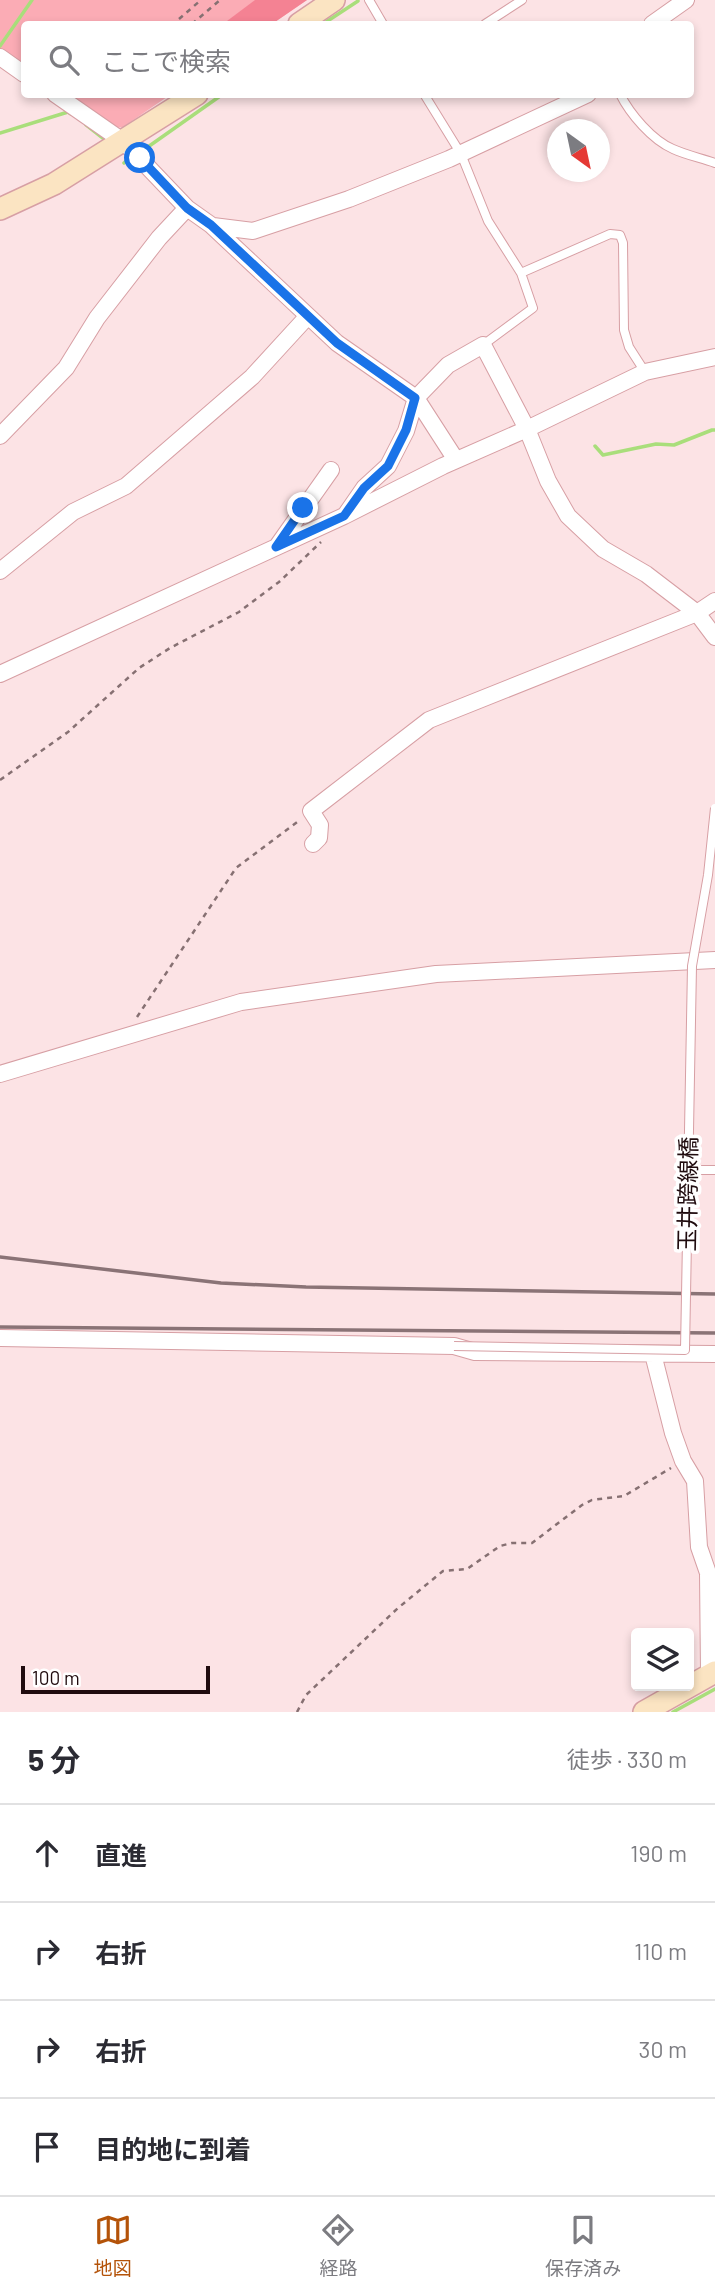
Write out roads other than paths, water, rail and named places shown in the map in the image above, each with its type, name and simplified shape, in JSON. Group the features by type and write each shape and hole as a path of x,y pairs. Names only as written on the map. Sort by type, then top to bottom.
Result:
{"street":[{"path":"303,21 334,0"},
{"path":"656,21 686,0"},
{"path":"0,57 21,72"},
{"path":"61,98 124,142 187,208 211,225 337,343 415,398 456,460"},
{"path":"0,209 54,184 191,98"},
{"path":"211,225 253,232 349,199 461,154 580,98"},
{"path":"0,436 66,368 97,318 159,238 187,208"},
{"path":"0,571 73,512 126,486 252,377 307,317"},
{"path":"344,516 364,488 388,466 406,430 415,398 448,365 483,345 527,429 548,481 568,516 603,550 646,574 697,613 715,636"},
{"path":"0,674 344,516 456,460 645,372 715,357"},
{"path":"276,547 331,470"},
{"path":"313,844 319,838 320,825 311,811 429,720 697,613 715,601"},
{"path":"0,1074 241,1002 436,974 715,960"},
{"path":"0,1338 454,1346 475,1352 715,1354"},
{"path":"644,1712 712,1674 708,1573 698,1535 698,1495 695,1481 682,1461 673,1433 653,1354"}],"lane":[{"path":"369,0 381,21"},
{"path":"490,21 522,0"},
{"path":"426,98 461,154 488,221 520,273 533,308 483,345"},
{"path":"622,98 628,111 670,148 715,163"},
{"path":"520,273 610,234 620,234 623,243 624,330 629,347 645,372"},
{"name":"玉井跨線橋","path":"454,1346 685,1350 692,966 708,875 715,808"},
{"path":"697,1170 715,1170"}],"waterway":[{"path":"0,46 32,0"},
{"path":"328,21 358,1"},
{"path":"145,149 217,98"},
{"path":"0,133 68,112 71,114"},
{"path":"86,125 105,140"},
{"path":"124,163 129,158"},
{"path":"595,446 603,455 656,444 674,445 715,430"},
{"path":"673,1712 715,1689"}],"railway":[{"path":"0,1257 221,1283 306,1287 715,1294"},
{"path":"0,1327 715,1333"}]}
